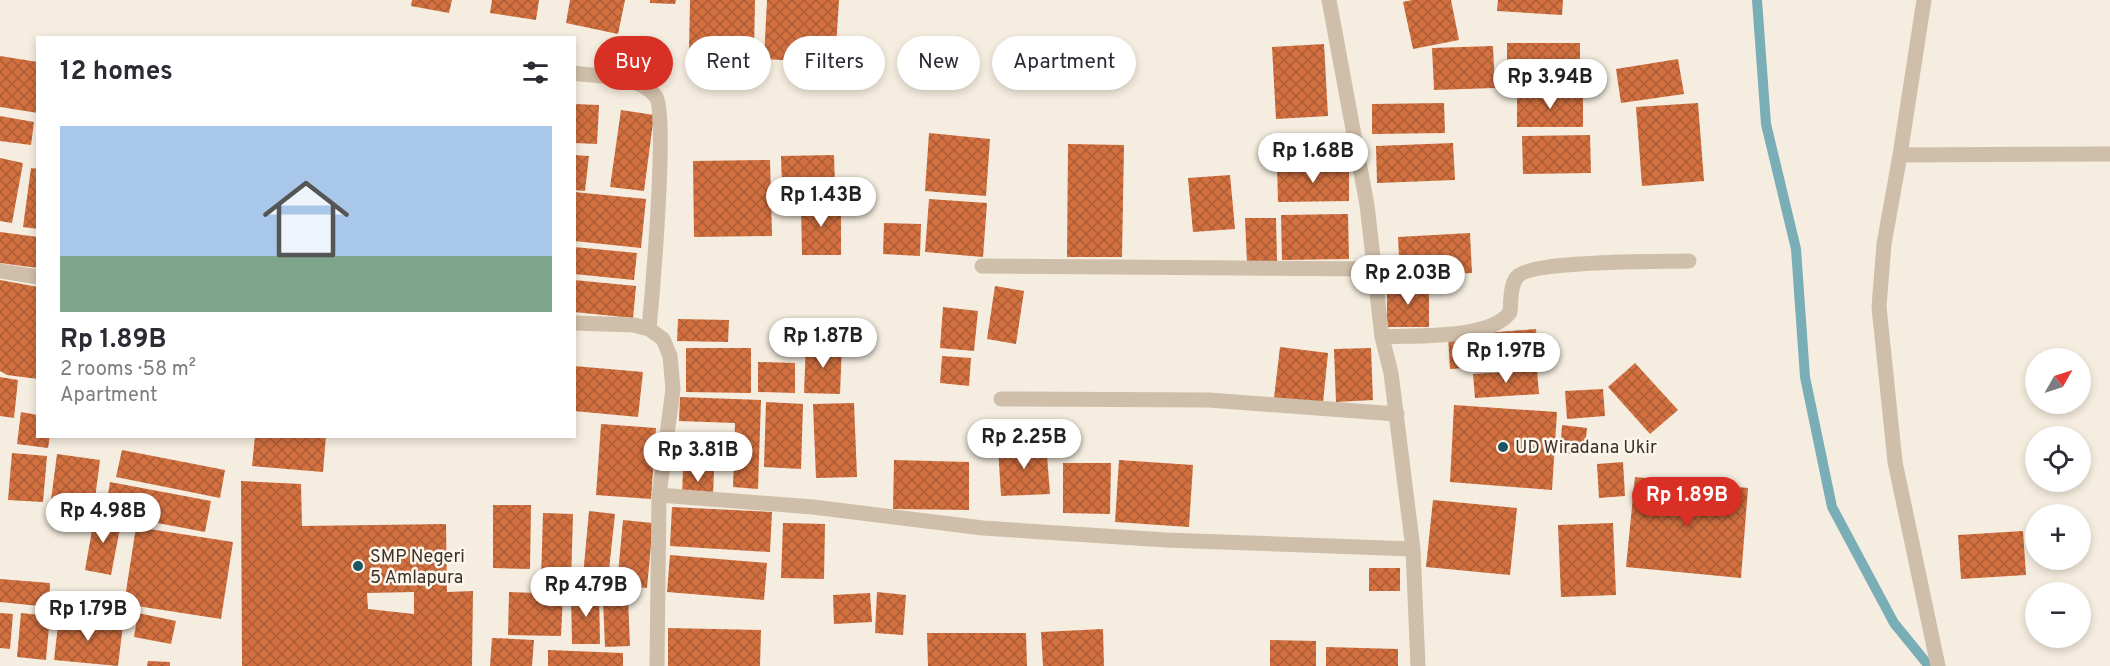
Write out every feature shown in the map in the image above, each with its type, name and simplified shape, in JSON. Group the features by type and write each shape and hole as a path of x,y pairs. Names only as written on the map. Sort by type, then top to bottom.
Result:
{"street":[{"path":"1329,0 1367,205 1382,337 1391,373 1413,549 1418,666"},
{"path":"1924,0 1884,244 1879,307 1895,462 1938,666"},
{"path":"576,74 638,84 648,88 656,96 660,106 657,230 649,329"},
{"path":"1900,155 2110,154"},
{"path":"1382,337 1475,331 1498,324 1510,312 1514,280 1519,274 1532,269 1565,265 1689,261"},
{"path":"982,266 1373,269"},
{"path":"0,271 36,277"},
{"path":"576,323 634,325 649,329 663,339 670,356 673,389 659,495 657,666"},
{"path":"1001,399 1209,400 1396,414"},
{"path":"659,495 813,507 983,528 1166,540 1413,549"}],"building":[{"path":"412,0 452,0 449,13 411,6"},
{"path":"492,0 539,0 536,20 490,13"},
{"path":"570,0 625,0 618,34 566,23"},
{"path":"650,0 676,0 675,4 650,3"},
{"path":"690,0 755,0 754,36 689,36"},
{"path":"767,0 839,0 837,36 783,36 783,60 771,59 771,36 765,36"},
{"path":"1451,0 1459,40 1413,49 1403,2"},
{"path":"1498,0 1563,0 1562,15 1497,11"},
{"path":"1507,43 1580,43 1580,86 1507,86"},
{"path":"1324,44 1328,116 1276,119 1272,47"},
{"path":"1493,46 1495,88 1434,90 1432,48"},
{"path":"0,56 36,62 36,113 0,107"},
{"path":"1678,59 1684,94 1621,103 1616,69"},
{"path":"1583,93 1583,127 1517,127 1517,94"},
{"path":"1444,103 1445,133 1372,134 1372,104"},
{"path":"1698,103 1704,181 1642,186 1636,107"},
{"path":"576,104 599,105 597,144 576,143"},
{"path":"621,110 654,115 644,191 610,187"},
{"path":"0,116 34,122 31,145 0,141"},
{"path":"929,133 990,139 986,196 925,191"},
{"path":"1590,135 1591,173 1523,174 1522,136"},
{"path":"1453,143 1455,180 1377,183 1376,146"},
{"path":"1068,144 1124,145 1122,257 1067,257"},
{"path":"576,155 589,156 585,191 576,190"},
{"path":"834,155 835,184 782,186 781,156"},
{"path":"0,158 23,163 12,223 0,221"},
{"path":"770,160 772,236 694,237 693,161"},
{"path":"1277,167 1349,167 1349,201 1278,202"},
{"path":"31,168 36,169 36,229 23,227"},
{"path":"1230,175 1235,229 1193,232 1188,178"},
{"path":"576,192 646,199 641,248 576,241"},
{"path":"929,199 987,203 983,257 925,252"},
{"path":"801,201 841,201 841,255 802,255"},
{"path":"1348,214 1349,259 1282,260 1281,215"},
{"path":"1245,218 1276,218 1277,263 1247,263"},
{"path":"884,223 921,224 920,256 883,254"},
{"path":"0,232 36,237 36,268 0,263"},
{"path":"1470,233 1472,273 1400,277 1398,237"},
{"path":"576,247 637,253 634,280 576,274"},
{"path":"0,280 36,287 36,379 7,375 0,371"},
{"path":"576,280 636,286 633,318 576,312"},
{"path":"1429,284 1429,327 1387,327 1387,285"},
{"path":"995,286 1024,291 1016,344 987,339"},
{"path":"943,307 978,311 974,351 940,348"},
{"path":"678,319 729,320 728,342 677,341"},
{"path":"1536,329 1539,363 1450,369 1448,336"},
{"path":"806,343 842,344 840,394 804,393"},
{"path":"1280,347 1328,353 1323,403 1274,398"},
{"path":"686,348 751,348 751,393 686,392"},
{"path":"1371,348 1373,400 1336,402 1334,349"},
{"path":"942,356 971,358 969,386 940,383"},
{"path":"758,362 795,363 795,393 758,392"},
{"path":"1635,363 1678,410 1650,434 1608,387"},
{"path":"576,366 643,372 638,417 576,411"},
{"path":"1537,370 1539,394 1475,398 1473,374"},
{"path":"0,377 18,380 14,418 0,416"},
{"path":"1603,389 1605,416 1567,419 1565,391"},
{"path":"680,397 761,400 758,489 733,487 735,423 679,421"},
{"path":"766,402 803,404 801,469 764,467"},
{"path":"854,403 857,477 816,478 813,404"},
{"name":"UD Wiradana Ukir","path":"1454,405 1557,412 1552,490 1450,482"},
{"path":"21,412 36,415 36,438 50,438 48,448 17,444"},
{"path":"601,424 656,428 651,499 596,495"},
{"path":"1562,425 1587,428 1584,455 1560,453"},
{"path":"255,438 326,438 323,472 252,466"},
{"path":"1046,443 1050,494 1001,496 998,447"},
{"path":"122,450 225,470 220,498 116,477"},
{"path":"12,453 47,456 43,502 8,500"},
{"path":"57,454 100,460 94,506 51,500"},
{"path":"894,460 969,462 969,510 893,509"},
{"path":"1119,460 1193,465 1189,527 1115,522"},
{"path":"1623,462 1625,496 1599,498 1597,464"},
{"path":"1063,463 1111,463 1110,514 1063,513"},
{"path":"683,469 714,470 713,497 682,496"},
{"path":"1635,477 1748,488 1741,578 1626,567"},
{"name":"SMP Negeri 5 Amlapura","path":"241,481 301,484 302,526 446,524 447,592 473,591 472,666 242,666","holes":["414,592 414,614 368,609 367,593"]},
{"path":"110,482 211,501 205,532 105,513"},
{"path":"1433,500 1517,508 1510,575 1426,567"},
{"path":"493,505 531,505 530,569 493,568"},
{"path":"672,507 772,512 770,552 670,546"},
{"path":"589,511 615,514 608,579 583,576"},
{"path":"95,513 122,518 111,575 85,570"},
{"path":"543,513 573,514 571,583 541,581"},
{"path":"623,520 653,523 647,588 617,585"},
{"path":"783,523 825,524 824,579 781,578"},
{"path":"1613,523 1616,595 1561,597 1558,525"},
{"path":"136,527 233,542 221,619 124,604"},
{"path":"2023,531 2026,575 1961,579 1958,535"},
{"path":"670,555 767,563 764,600 667,592"},
{"path":"1369,568 1400,568 1400,591 1369,591"},
{"path":"0,579 50,583 49,607 0,602"},
{"path":"509,592 563,594 561,636 508,635"},
{"path":"599,592 600,644 572,644 571,593"},
{"path":"877,592 906,595 903,635 875,633"},
{"path":"870,593 872,622 834,624 833,595"},
{"path":"628,598 630,646 605,647 603,599"},
{"path":"0,613 13,614 10,649 0,648"},
{"path":"21,613 50,616 46,660 17,657"},
{"path":"138,613 176,621 171,644 134,637"},
{"path":"59,617 123,625 118,666 54,660"},
{"path":"668,628 761,630 760,666 668,666"},
{"path":"1103,629 1104,666 1043,666 1041,632"},
{"path":"927,633 1026,633 1027,666 928,666"},
{"path":"492,638 534,640 532,666 490,666"},
{"path":"1270,640 1316,641 1316,666 1270,666"},
{"path":"1326,647 1398,649 1398,666 1326,666"},
{"path":"548,650 623,653 623,666 548,666"},
{"path":"148,661 170,662 170,666 147,666"}],"waterway":[{"path":"1757,0 1766,124 1796,249 1805,377 1832,507 1894,623 1929,666"}],"place":[{"name":"UD Wiradana Ukir","path":"1503,447"},
{"name":"SMP Negeri 5 Amlapura","path":"358,566"}]}
